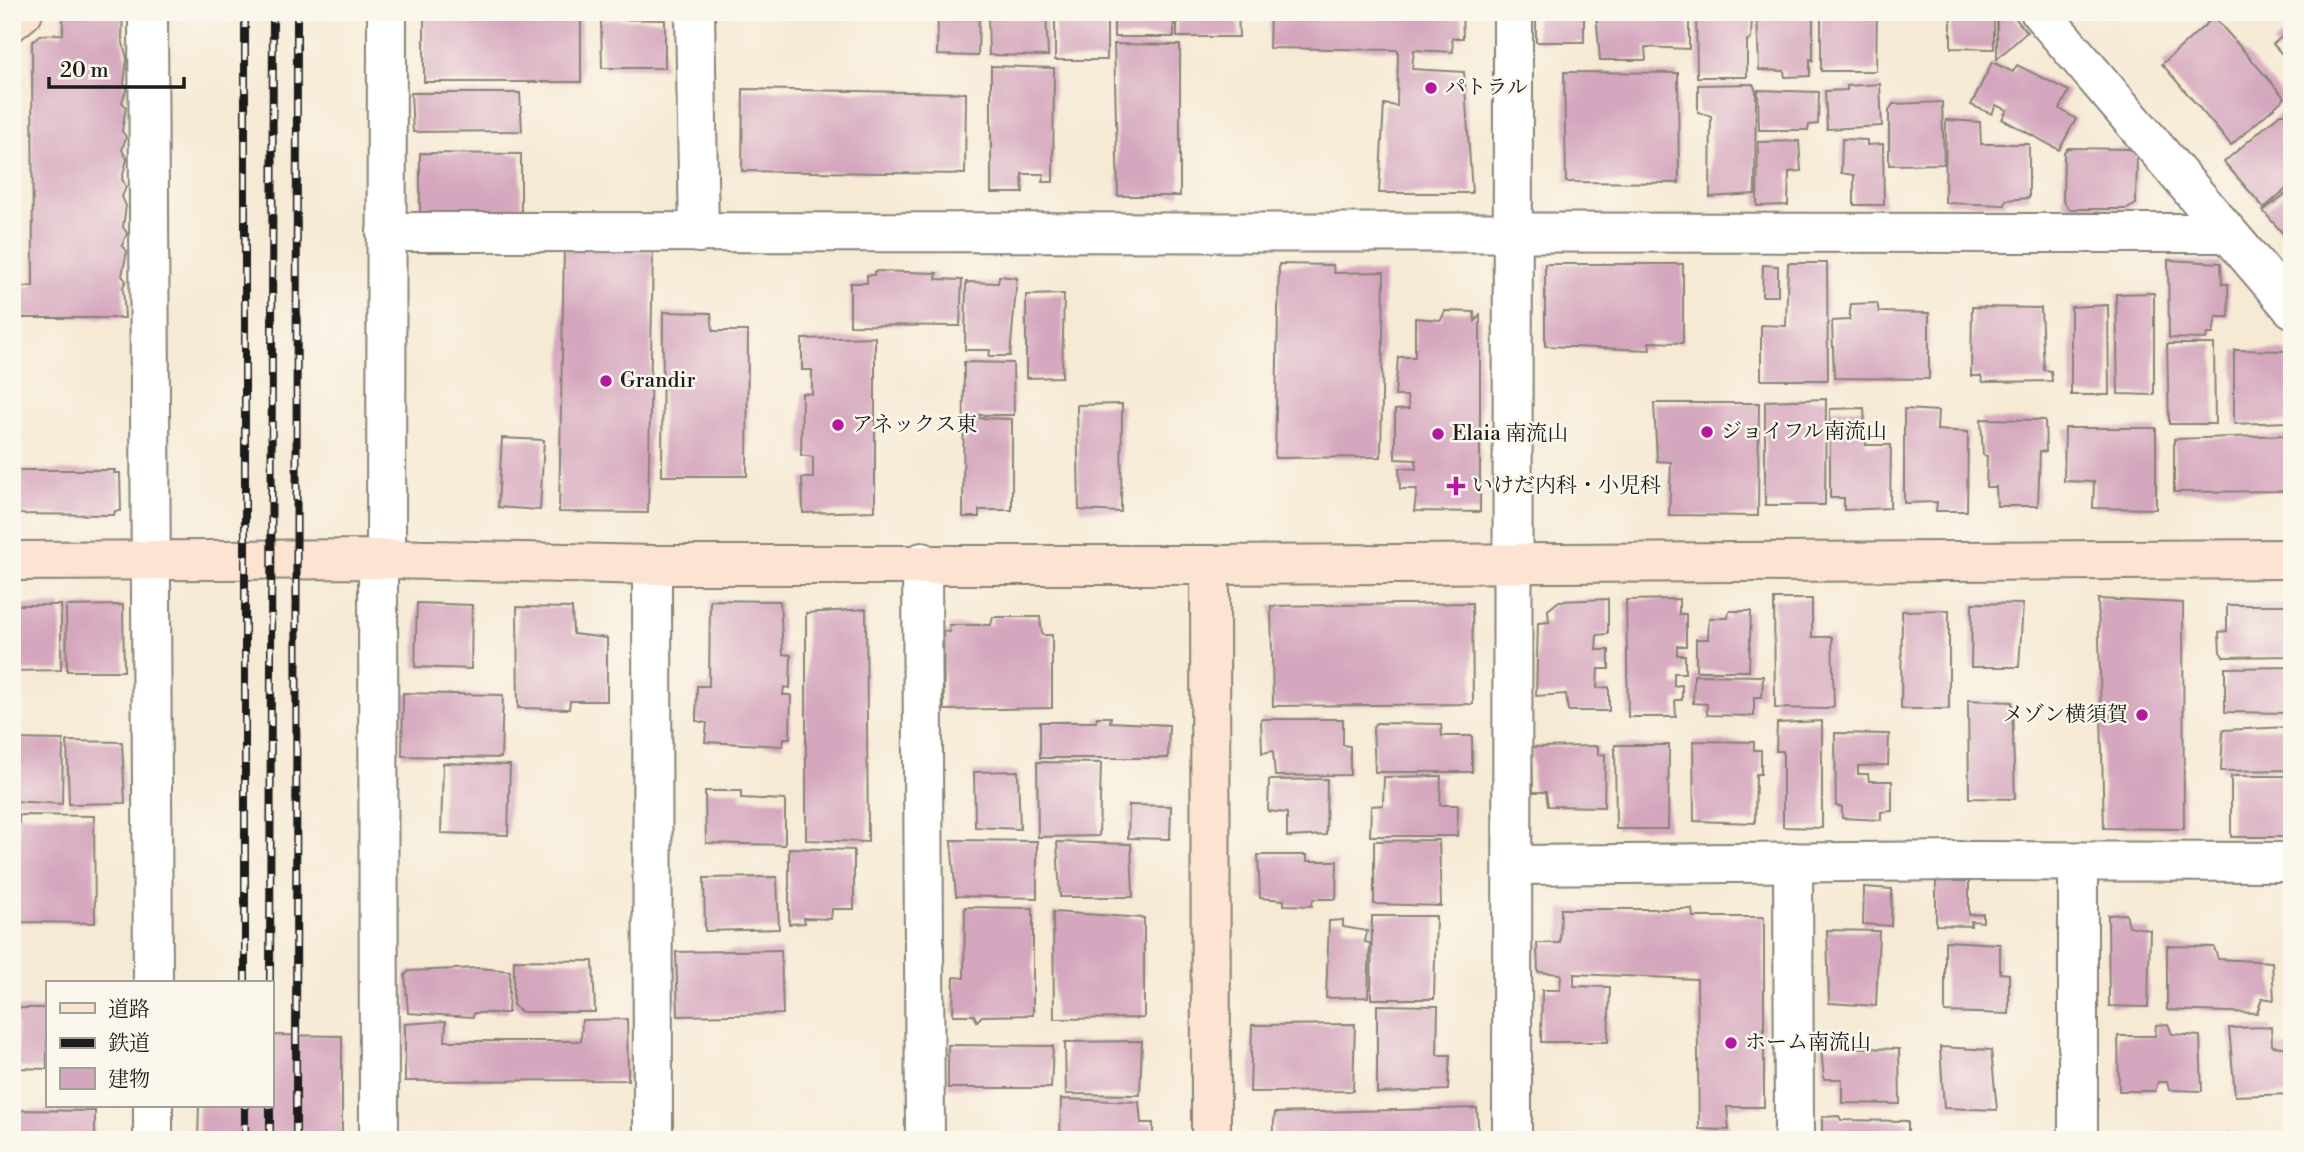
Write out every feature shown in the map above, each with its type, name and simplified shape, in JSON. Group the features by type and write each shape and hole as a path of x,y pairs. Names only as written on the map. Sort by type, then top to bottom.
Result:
{"street":[{"path":"12,21 23,12"},
{"path":"148,12 153,981"},
{"path":"379,1140 387,12"},
{"path":"695,12 699,233"},
{"path":"1512,1140 1513,12"},
{"path":"2040,12 2292,308"},
{"path":"386,232 2228,233"},
{"path":"12,561 382,559 652,565 922,562 1210,565 2292,559"},
{"path":"922,562 925,1140"},
{"path":"652,565 653,1140"},
{"path":"1210,565 1211,1140"},
{"path":"1793,862 1794,1140"},
{"path":"1513,865 2292,862"},
{"path":"2078,864 2078,1140"},
{"path":"153,1106 153,1140"}],"building":[{"path":"67,12 123,12 122,39 127,59 124,84 127,88 122,102 126,107 122,131 126,137 122,150 127,159 122,179 126,187 122,197 126,206 123,227 127,233 122,246 127,251 122,276 126,281 123,287 125,318 17,318 16,288 33,286 32,42 40,35 63,34 63,16"},
{"path":"938,12 979,12 978,56 937,55"},
{"path":"988,12 1046,12 1048,56 989,55"},
{"path":"1055,12 1107,12 1107,60 1055,60"},
{"path":"1114,12 1174,12 1174,37 1114,37"},
{"path":"1177,12 1238,12 1239,37 1177,37"},
{"name":"パトラル","path":"1270,12 1462,12 1463,38 1452,38 1453,52 1414,50 1412,69 1464,72 1472,193 1379,193 1384,104 1397,106 1398,50 1269,48"},
{"path":"1536,12 1584,12 1584,42 1536,42"},
{"path":"1596,12 1689,12 1689,49 1645,47 1646,60 1600,60"},
{"path":"1696,12 1752,12 1751,39 1747,40 1747,77 1697,77"},
{"path":"1757,12 1813,12 1813,60 1810,59 1810,76 1785,77 1784,71 1759,70"},
{"path":"1821,12 1877,12 1876,71 1821,71"},
{"path":"1951,12 1994,12 1994,49 1951,48"},
{"path":"2010,12 2027,32 1997,59 1997,20"},
{"path":"424,16 581,16 581,82 424,82"},
{"path":"2214,17 2285,98 2231,145 2162,64"},
{"path":"601,19 665,20 665,68 602,68"},
{"path":"2292,28 2292,65 2273,44"},
{"path":"1114,44 1180,45 1180,196 1118,196"},
{"path":"1992,62 2013,72 2017,65 2069,91 2060,109 2076,119 2059,150 2002,119 2007,110 1996,105 1992,114 1971,105"},
{"path":"991,66 1054,68 1053,182 1042,182 1044,174 1022,174 1023,193 991,193"},
{"path":"1564,72 1678,73 1679,183 1566,182"},
{"path":"1753,84 1756,91 1755,194 1710,197 1711,116 1698,112 1698,85"},
{"path":"1880,84 1882,126 1827,129 1825,91 1847,90 1847,86"},
{"path":"743,89 966,93 965,174 742,171"},
{"path":"1758,90 1819,92 1818,124 1809,125 1808,130 1759,130"},
{"path":"411,93 520,93 522,131 413,132"},
{"path":"1942,102 1944,164 1889,165 1889,110 1893,104"},
{"path":"2280,114 2285,114 2292,122 2292,184 2264,208 2224,162"},
{"path":"1946,120 1980,122 1981,144 2029,144 2029,198 2006,200 2005,205 1945,203"},
{"path":"1842,139 1867,140 1867,145 1883,144 1884,205 1854,205 1854,175 1841,173"},
{"path":"1799,141 1801,171 1789,172 1788,205 1757,206 1758,142"},
{"path":"2068,148 2130,149 2137,155 2136,204 2127,209 2069,209 2063,201 2064,152"},
{"path":"420,153 521,154 521,213 420,212"},
{"path":"2292,189 2292,232 2286,237 2263,211"},
{"name":"Grandir","path":"564,248 653,251 648,513 559,512"},
{"path":"2168,260 2221,263 2222,284 2228,284 2229,317 2216,317 2213,334 2207,334 2206,339 2169,338"},
{"path":"1788,263 1827,263 1828,380 1761,380 1761,325 1786,326"},
{"path":"1279,264 1333,265 1334,273 1384,272 1381,457 1275,458"},
{"path":"1545,264 1683,264 1683,343 1649,342 1650,350 1545,346"},
{"path":"1763,265 1778,266 1778,296 1762,296"},
{"path":"875,271 937,273 936,279 962,280 960,326 850,325 850,283 867,283 867,275 874,275"},
{"path":"999,276 1017,278 1010,356 989,356 990,350 965,350 966,282 998,283"},
{"path":"2154,293 2154,395 2118,394 2116,294"},
{"path":"1064,294 1062,377 1026,378 1026,295"},
{"path":"1877,303 1879,312 1929,313 1929,379 1834,378 1832,321 1849,320 1851,304"},
{"path":"2108,305 2109,395 2071,395 2071,307"},
{"path":"1972,307 2041,308 2044,370 2051,371 2052,381 1983,382 1981,376 1971,376"},
{"name":"Elaia 南流山","path":"1445,311 1474,312 1475,321 1480,315 1480,512 1414,511 1417,489 1400,489 1399,468 1416,469 1416,460 1395,459 1395,410 1409,409 1407,396 1395,396 1398,357 1415,357 1415,318 1441,320"},
{"path":"663,312 711,313 713,331 748,331 747,476 662,476"},
{"name":"アネックス東","path":"875,337 875,511 803,513 802,478 813,478 813,457 801,455 802,393 812,394 812,370 802,370 802,339"},
{"path":"2167,344 2214,344 2215,424 2169,424"},
{"path":"2234,350 2287,351 2290,411 2287,411 2287,422 2234,424"},
{"path":"964,362 1013,363 1014,415 979,415 979,418 1012,419 1012,510 979,510 979,517 963,517"},
{"path":"1826,399 1825,505 1765,505 1765,401"},
{"name":"ジョイフル南流山","path":"1654,403 1759,403 1758,516 1669,515 1671,462 1657,461"},
{"path":"1122,404 1121,512 1079,510 1077,405"},
{"path":"1864,408 1866,445 1891,445 1890,508 1844,510 1844,498 1830,498 1830,409"},
{"path":"1904,409 1938,411 1937,430 1968,432 1967,511 1936,511 1937,502 1904,503"},
{"path":"1981,419 2045,420 2046,452 2040,451 2038,506 1997,506 1996,487 1986,487 1987,456 1983,455"},
{"path":"2065,428 2156,428 2156,509 2093,508 2094,482 2064,481"},
{"path":"2289,435 2290,491 2174,492 2174,439"},
{"path":"502,438 544,440 540,510 498,507"},
{"path":"12,470 115,470 114,473 120,473 121,511 115,511 114,515 12,514"},
{"path":"1608,599 1608,634 1597,635 1596,650 1609,650 1609,669 1598,669 1597,688 1609,687 1609,711 1568,711 1566,694 1536,696 1538,623 1549,622 1548,610 1559,601"},
{"path":"1679,599 1679,614 1686,614 1686,646 1677,646 1677,655 1685,655 1685,673 1674,673 1674,686 1682,685 1682,700 1675,700 1676,717 1628,717 1626,600"},
{"path":"1774,599 1812,599 1812,637 1832,637 1834,706 1827,709 1775,708"},
{"name":"メゾン横須賀","path":"2098,599 2183,603 2184,829 2104,828"},
{"path":"710,600 780,601 783,654 791,655 790,688 784,687 783,695 791,695 790,738 784,738 783,746 705,742 707,723 696,721 697,686 709,686"},
{"path":"417,603 472,605 471,669 415,667"},
{"path":"1472,603 1473,704 1273,706 1271,606"},
{"path":"1972,603 2023,604 2019,667 1971,667"},
{"path":"12,605 61,605 61,670 12,671"},
{"path":"123,605 124,671 67,671 66,606"},
{"path":"2227,605 2292,605 2292,656 2224,657 2220,652 2219,632 2227,631"},
{"path":"517,607 572,608 573,634 607,638 607,701 570,701 569,709 518,708"},
{"path":"866,609 868,842 806,840 806,613"},
{"path":"1949,610 1949,709 1901,709 1902,611"},
{"path":"1729,611 1751,611 1749,671 1696,671 1696,639 1708,639 1709,618 1728,618"},
{"path":"993,617 1040,617 1042,635 1052,635 1052,708 944,710 943,631 950,632 949,625 991,625"},
{"path":"2292,667 2292,713 2225,712 2225,668"},
{"path":"1694,675 1763,676 1762,697 1754,697 1754,716 1707,715 1707,704 1693,703"},
{"path":"403,693 503,695 501,758 402,756"},
{"path":"1968,700 2012,702 2015,799 1969,798"},
{"path":"1097,717 1111,717 1110,722 1169,725 1168,758 1040,758 1040,722 1096,722"},
{"path":"1261,719 1343,719 1343,745 1350,746 1350,775 1275,776 1273,751 1262,753"},
{"path":"1822,721 1822,828 1783,827 1783,751 1776,751 1777,723"},
{"path":"1376,723 1441,724 1442,736 1472,736 1472,772 1375,772 1373,727"},
{"path":"2289,727 2292,770 2221,771 2223,730"},
{"path":"1835,733 1889,734 1888,765 1858,766 1858,774 1868,774 1869,781 1892,781 1892,811 1881,812 1881,820 1842,818 1842,807 1836,806"},
{"path":"12,739 63,740 62,804 12,801"},
{"path":"67,741 122,742 125,803 69,804"},
{"path":"1693,741 1754,742 1754,750 1761,750 1761,774 1756,774 1755,823 1694,821"},
{"path":"1615,745 1669,745 1668,829 1616,829"},
{"path":"1598,746 1598,755 1605,754 1604,807 1548,806 1546,792 1533,792 1532,747"},
{"path":"1037,762 1101,763 1099,836 1038,837"},
{"path":"443,763 510,765 508,835 441,833"},
{"path":"1018,771 1020,829 975,827 974,772"},
{"path":"1441,776 1440,805 1458,805 1457,836 1370,836 1371,806 1383,805 1384,777"},
{"path":"2231,776 2292,776 2292,837 2231,837"},
{"path":"1327,779 1326,835 1287,837 1287,813 1268,811 1269,780"},
{"path":"705,791 741,791 741,798 785,800 785,845 706,843"},
{"path":"1129,805 1171,806 1170,839 1128,838"},
{"path":"19,815 94,816 95,923 18,922"},
{"path":"951,840 1037,841 1037,898 956,896"},
{"path":"1439,840 1441,906 1374,904 1374,841"},
{"path":"1057,842 1131,844 1133,897 1060,897"},
{"path":"789,848 854,850 854,909 832,909 831,919 804,918 805,923 789,924"},
{"path":"1258,855 1307,855 1307,861 1337,861 1336,899 1313,899 1312,906 1284,905 1284,900 1260,898"},
{"path":"777,877 779,929 705,931 704,878"},
{"path":"1936,880 1969,880 1969,915 1983,914 1983,922 1971,921 1971,926 1936,925"},
{"path":"1864,887 1892,889 1891,926 1863,924"},
{"path":"965,907 1033,908 1033,1015 982,1016 977,1021 974,1015 953,1015 954,977 964,978"},
{"name":"ホーム南流山","path":"1561,909 1692,909 1693,917 1764,917 1764,1107 1727,1107 1729,1130 1699,1129 1697,979 1574,974 1574,986 1610,987 1608,1042 1541,1042 1542,990 1560,990 1561,974 1538,972 1537,943 1560,943"},
{"path":"1053,912 1144,918 1144,1018 1054,1019"},
{"path":"2126,914 2129,926 2150,930 2148,1007 2109,1006 2108,915"},
{"path":"1372,916 1436,916 1434,999 1371,999"},
{"path":"1343,920 1343,927 1367,931 1365,942 1370,943 1368,997 1326,998 1329,921"},
{"path":"1827,930 1879,931 1876,1006 1829,1003"},
{"path":"1945,941 2000,944 2000,973 2009,974 2009,1014 1945,1012"},
{"path":"2167,946 2214,947 2218,959 2272,962 2274,1000 2262,998 2257,1013 2167,1010"},
{"path":"781,950 783,1014 678,1016 676,952"},
{"path":"514,960 593,961 595,1012 522,1012 513,1005"},
{"path":"479,968 510,971 508,1013 474,1013 473,1017 408,1013 405,975 409,971"},
{"path":"1377,1005 1438,1006 1437,1055 1450,1055 1448,1090 1377,1093"},
{"path":"16,1008 46,1008 46,1069 18,1068"},
{"path":"627,1019 628,1080 405,1081 405,1024 446,1021 445,1041 581,1041 582,1020"},
{"path":"1355,1024 1353,1091 1250,1092 1252,1025"},
{"path":"2168,1024 2172,1034 2200,1036 2202,1091 2169,1090 2167,1082 2158,1082 2155,1091 2119,1091 2118,1036 2155,1036 2156,1025"},
{"path":"2271,1027 2272,1046 2291,1048 2292,1094 2235,1096 2229,1028"},
{"path":"273,1035 342,1036 342,1140 198,1140 199,1106 273,1106"},
{"path":"1142,1041 1140,1095 1066,1094 1065,1042"},
{"path":"948,1045 1053,1046 1051,1088 948,1088"},
{"path":"1821,1047 1899,1049 1900,1104 1842,1103 1842,1079 1824,1079"},
{"path":"1940,1047 1991,1050 1997,1110 1944,1108"},
{"path":"1061,1099 1139,1102 1141,1123 1153,1123 1153,1140 1060,1140"},
{"path":"1477,1108 1479,1140 1272,1140 1275,1113"},
{"path":"12,1110 95,1111 95,1140 12,1140"},
{"path":"1839,1116 1841,1120 1908,1121 1908,1140 1822,1140 1822,1117"},
{"path":"2228,1134 2260,1138 2260,1140 2227,1140"}],"railway":[{"path":"245,12 245,981"},
{"path":"270,981 273,12"},
{"path":"296,1140 297,12"},
{"path":"245,1106 245,1140"},
{"path":"270,1106 270,1140"}],"place":[{"name":"パトラル","path":"1431,88"},
{"name":"Grandir","path":"606,381"},
{"name":"アネックス東","path":"838,425"},
{"name":"ジョイフル南流山","path":"1707,432"},
{"name":"Elaia 南流山","path":"1438,434"},
{"name":"いけだ内科・小児科","path":"1456,486"},
{"name":"メゾン横須賀","path":"2142,715"},
{"name":"ホーム南流山","path":"1731,1043"}]}
